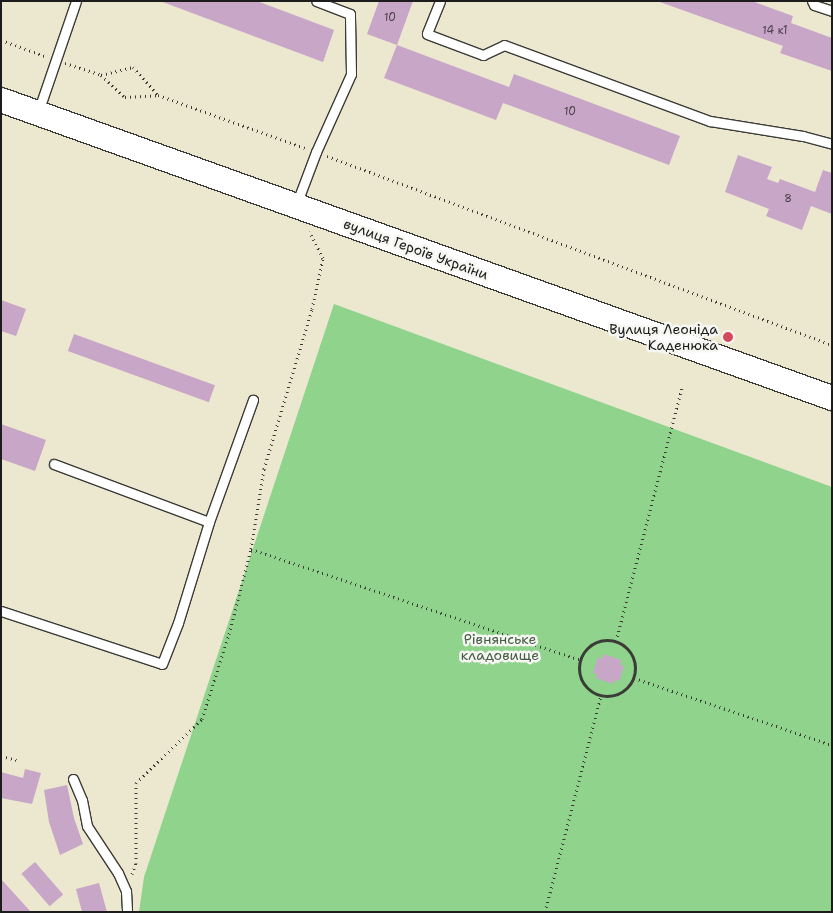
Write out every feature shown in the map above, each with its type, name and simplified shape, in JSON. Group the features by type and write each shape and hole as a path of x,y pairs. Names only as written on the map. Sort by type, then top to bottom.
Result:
{"main road":[{"name":"вулиця Героїв України","path":"1,100 832,398"}],"lane":[{"path":"37,112 76,1"},
{"path":"296,205 316,152 352,74 350,14 316,1"},
{"path":"440,1 427,34 483,55 504,45 710,121 803,136 832,144"},
{"path":"812,1 814,5 832,11"},
{"path":"1,611 162,664 178,623 208,522 253,400"},
{"path":"54,464 208,522"},
{"path":"73,779 82,800 87,826 118,873 126,891 127,912"}],"path":[{"path":"1,40 100,75 125,97 158,95 316,152 832,345"},
{"path":"100,75 133,67 158,95"},
{"path":"126,891 136,863 136,783 202,719 229,634 251,549 264,469 312,309 323,258 296,205"},
{"path":"616,641 682,388"},
{"path":"251,549 581,660"},
{"path":"605,640 616,641 626,647 633,656 634,678 628,688 618,694 602,695 590,690 582,679 581,660 586,650 594,643 605,640"},
{"path":"634,678 832,745"},
{"path":"545,912 602,695"},
{"path":"1,756 17,760"}],"green space":[{"name":"Рівнянське кладовище","path":"334,304 832,487 832,912 139,912 144,877"}],"building":[{"path":"160,1 257,1 334,30 323,62"},
{"path":"379,1 413,1 397,45 367,34"},
{"path":"657,1 752,1 793,16 791,23 832,38 832,71 780,53 783,46"},
{"path":"397,45 509,87 514,74 680,136 669,165 503,103 496,120 384,78"},
{"path":"738,155 772,167 767,179 778,183 780,179 815,192 823,170 832,173 832,214 811,206 802,230 766,216 769,209 725,192"},
{"path":"1,300 26,309 16,336 1,331"},
{"path":"74,334 215,385 209,402 68,351"},
{"path":"1,424 46,440 35,471 1,459"},
{"path":"604,654 621,660 620,665 624,666 619,681 615,680 613,684 596,678 597,674 593,673 598,657 602,659"},
{"path":"25,769 41,773 32,804 1,798 1,772 23,778"},
{"path":"67,785 74,818 83,844 60,855 49,822 44,790"},
{"path":"35,862 63,894 50,906 21,874"},
{"path":"1,879 31,912 1,912"},
{"path":"99,883 107,912 82,912 76,889"}],"place":[{"name":"Вулиця Леоніда Каденюка","path":"728,337"}]}
